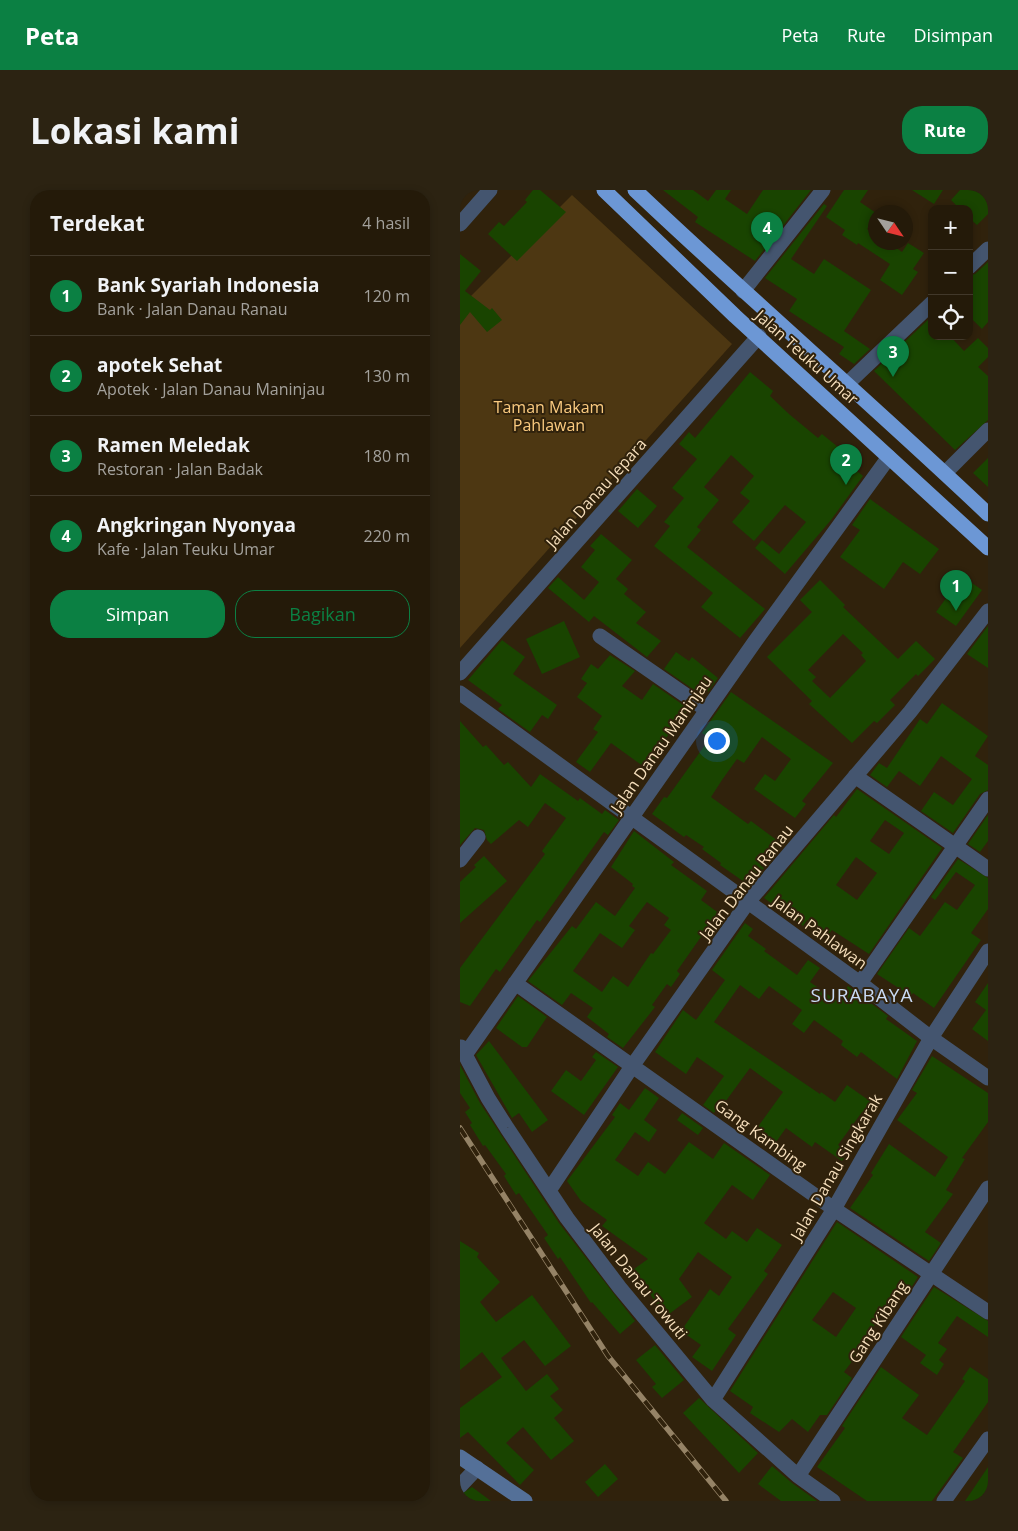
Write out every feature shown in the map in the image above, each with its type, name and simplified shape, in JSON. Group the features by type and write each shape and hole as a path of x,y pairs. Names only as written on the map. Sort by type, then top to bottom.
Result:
{"highway":[{"name":"Jalan Teuku Umar","path":"604,190 726,307 988,548"},
{"name":"Jalan Teuku Umar","path":"635,190 743,291 848,383 988,514"},
{"path":"726,307 743,291"}],"main road":[{"path":"460,1457 525,1501"}],"street":[{"path":"460,224 490,190"},
{"path":"743,291 823,190"},
{"path":"973,263 988,249"},
{"path":"848,383 928,307"},
{"name":"Jalan Danau Jepara","path":"460,673 758,336"},
{"path":"945,473 988,430"},
{"name":"Jalan Danau Maninjau","path":"462,1050 515,983 707,710 889,457"},
{"name":"Jalan Danau Ranau","path":"550,1189 633,1065 748,902 910,712 988,611"},
{"path":"600,636 707,710"},
{"name":"Jalan Pahlawan","path":"460,693 860,983 930,1038 988,1078"},
{"path":"855,776 988,869"},
{"path":"860,983 988,799"},
{"path":"460,860 478,837"},
{"name":"Jalan Danau Singkarak","path":"713,1400 834,1209 930,1038 988,951"},
{"name":"Gang Kambing","path":"515,983 834,1209 988,1312"},
{"name":"Jalan Danau Towuti","path":"462,1050 488,1098 568,1218 620,1288 713,1400 798,1476 833,1501"},
{"name":"Gang Kibang","path":"798,1476 988,1188"},
{"path":"944,1501 988,1438"},
{"path":"460,1486 477,1468"}],"green space":[{"name":"Taman Makam Pahlawan","path":"572,195 732,344 460,648 460,307"}],"building":[{"path":"533,190 540,190 566,212 517,261 488,234 499,222 504,226 527,202 525,200"},
{"path":"663,190 693,190 708,201 716,190 731,190 725,199 747,214 763,190 811,190 755,261 695,222 698,217"},
{"path":"844,190 868,190 860,202 868,208 868,250 842,235 845,230 826,217"},
{"path":"912,190 943,190 934,204"},
{"path":"960,190 988,190 988,214 977,225 973,222 973,205 956,205 951,200"},
{"path":"824,204 827,206 791,259 814,274 824,259 871,290 844,331 870,349 854,364 839,354 844,347 789,311 797,299 765,278"},
{"path":"913,246 924,253 913,269 918,272 902,295 880,280 890,264 869,250 899,250 902,252 903,250 913,250"},
{"path":"460,254 481,271 465,291 490,310 492,308 502,320 487,332 470,312 460,325"},
{"path":"988,262 988,322 982,329 973,320 973,275"},
{"path":"928,320 928,340 954,340 964,351 978,338 988,348 988,357 978,367 988,376 988,420 955,450 874,371"},
{"path":"750,372 773,391 770,396 789,414 818,438 822,434 849,456 845,461 863,476 831,520 785,574 755,548 762,540 779,554 806,522 785,505 754,541 732,522 750,501 740,493 754,476 731,455 704,487 719,500 697,527 701,530 687,547 765,609 740,638 701,607 713,593 654,546 670,526 664,522 684,498 672,488 697,459 679,444 689,432 695,438"},
{"path":"988,458 988,487 973,473"},
{"path":"637,489 657,506 638,528 618,511"},
{"path":"870,499 939,549 920,574 903,562 884,589 840,557 860,530 852,525"},
{"path":"601,534 632,560 616,579 628,589 624,594 646,612 636,623 661,641 647,657 594,616 589,622 548,588 558,577 584,600 599,582 581,567 595,550 590,546"},
{"path":"962,576 982,590 956,626 936,612"},
{"path":"820,580 845,605 843,607 898,659 916,641 935,659 918,676 916,674 890,700 895,705 877,723 874,721 852,743 809,704 812,701 767,657 812,612 800,600","holes":["843,634 863,653 861,655 866,661 830,698 812,681 816,677 808,670"]},
{"path":"564,621 580,657 542,674 526,639"},
{"path":"988,626 988,668 967,654"},
{"path":"502,640 525,657 513,674 557,705 548,719 542,715 530,732 498,709 502,705 468,680"},
{"path":"676,652 689,661 692,657 718,678 708,692 703,689 700,694 664,669"},
{"path":"610,655 635,671 622,686 642,700 653,684 689,709 657,749 660,752 647,769 611,743 590,772 576,762 598,732 593,729 602,716 577,697 587,683 581,679 591,664 598,669"},
{"path":"731,692 833,763 802,801 806,804 795,818 754,789 765,774 775,781 791,759 762,737 744,763 737,759 722,780 711,797 748,824 751,821 778,841 760,865 764,868 750,886 720,865 721,863 702,849 704,847 686,835 684,837 652,814 664,797 667,798 710,738 702,733"},
{"path":"942,703 988,736 975,756 988,765 988,790 980,794 953,833 921,811 934,792 953,805 972,779 941,756 920,786 899,771 887,787 870,775 879,763 887,768 920,719 927,724"},
{"path":"460,721 483,747 486,745 504,765 508,762 531,787 540,774 578,801 580,798 602,814 605,810 619,820 608,835 604,832 540,922 537,920 500,972 496,969 470,1006 460,1002 460,968 545,854 542,851 566,818 545,803 528,827 519,820 491,844 487,840 484,830 475,828 460,845"},
{"path":"857,789 942,848 869,954 832,930 828,935 807,920 803,926 764,898 834,815 836,817","holes":["885,820 904,833 889,854 870,841","856,857 877,873 857,900 836,885"]},
{"path":"988,815 988,841 980,852 968,844"},
{"path":"634,831 674,862 671,865 707,891 701,900 720,914 712,925 710,924 677,971 680,974 671,987 667,984 652,1005 655,1007 623,1048 607,1037 609,1034 587,1017 593,1008 571,993 562,1005 528,981 572,926 576,929 596,902 615,916 635,888 632,886 633,884 611,867","holes":["647,902 669,918 664,925 671,930 653,954 651,953 628,987 613,976 602,992 573,971 600,933 622,948 635,930 629,926"]},
{"path":"484,856 507,881 460,923 460,882 476,867 474,865"},
{"path":"958,859 988,878 988,909 971,933 981,940 934,1008 913,993 911,996 877,974 909,928 920,936 945,902 957,910 975,885 956,872 935,900 931,897"},
{"path":"745,923 753,929 748,936 766,949 764,951 797,975 808,960 820,968 810,982 837,1001 848,986 888,1016 886,1019 917,1041 897,1079 861,1052 857,1057 841,1045 843,1041 814,1020 804,1033 792,1024 802,1010 769,986 759,999 740,985 714,1022 820,1094 821,1092 835,1102 847,1085 874,1104 866,1115 862,1112 838,1145 848,1152 842,1161 815,1142 812,1147 786,1128 776,1142 757,1128 783,1092 750,1068 720,1109 718,1107 714,1113 703,1105 724,1076 697,1057 686,1074 655,1052 683,1010 696,1020 725,980 712,970"},
{"path":"988,983 988,1041 972,1029 986,1010 975,1002"},
{"path":"518,996 547,1017 527,1047 522,1047 496,1028"},
{"path":"489,1041 548,1120 532,1132 519,1113 512,1118 476,1055"},
{"path":"596,1052 618,1067 584,1115 551,1091 566,1070 581,1081 596,1060 592,1057"},
{"path":"932,1056 988,1093 988,1122 962,1158 965,1159 946,1190 953,1194 925,1232 941,1243 929,1261 850,1208 873,1175 871,1173 889,1144 935,1177 948,1157 897,1120 917,1093 912,1090"},
{"path":"460,1065 480,1103 559,1223 635,1321 620,1334 591,1303 560,1257 558,1259 544,1238 548,1235 519,1193 516,1195 504,1176 506,1174 485,1145 483,1146 470,1125 472,1123 465,1112 470,1108 460,1093"},
{"path":"645,1088 659,1098 644,1120 657,1130 649,1142 635,1132 615,1160 638,1176 648,1162 665,1174 689,1142 713,1159 724,1143 770,1175 753,1200 732,1185 704,1223 726,1239 732,1231 747,1242 757,1228 782,1245 764,1271 768,1274 728,1329 736,1335 712,1371 692,1357 701,1345 681,1331 710,1289 719,1296 732,1277 698,1252 679,1279 692,1297 665,1317 634,1269 648,1259 602,1226 607,1220 581,1201 567,1181 615,1117 612,1115 620,1103 629,1110"},
{"path":"682,1113 703,1128 698,1135 677,1120"},
{"path":"837,1222 918,1277 909,1291 902,1286 872,1329 875,1331 844,1372 852,1378 827,1415 820,1415 808,1432 792,1419 779,1432 750,1413 753,1407 730,1391","holes":["833,1292 856,1308 836,1337 812,1320"]},
{"path":"460,1241 479,1253 477,1257 500,1282 480,1302 496,1322 532,1295 571,1346 545,1366 524,1340 501,1358 526,1391 547,1374 559,1389 550,1396 563,1410 554,1418 574,1441 551,1460 523,1427 506,1443 534,1470 520,1485 468,1432 460,1438 460,1408 502,1377 482,1352 460,1370"},
{"path":"934,1287 988,1321 988,1337 957,1316 938,1343 947,1349 939,1360 944,1364 937,1375 920,1363 926,1355 901,1337"},
{"path":"655,1345 684,1380 662,1398 652,1387 656,1384 636,1360"},
{"path":"881,1367 919,1395 902,1418 927,1435 965,1381 962,1379 970,1367 988,1379 988,1402 953,1452 963,1458 932,1501 867,1501 817,1467 845,1428 842,1426"},
{"path":"699,1398 758,1453 739,1473 683,1413"},
{"path":"605,1464 618,1479 598,1497 585,1482"},
{"path":"772,1466 817,1501 781,1501 758,1484"},
{"path":"988,1467 988,1501 965,1501"},
{"path":"472,1487 491,1501 460,1501 460,1495"}],"railway":[{"path":"460,1128 608,1356 726,1501"}],"place":[{"name":"Angkringan Nyonyaa","path":"767,253"},
{"name":"Ramen Meledak","path":"893,377"},
{"name":"apotek Sehat","path":"846,485"},
{"name":"Bank Syariah Indonesia","path":"956,611"}],"district":[{"name":"SURABAYA","path":"862,995"}]}
